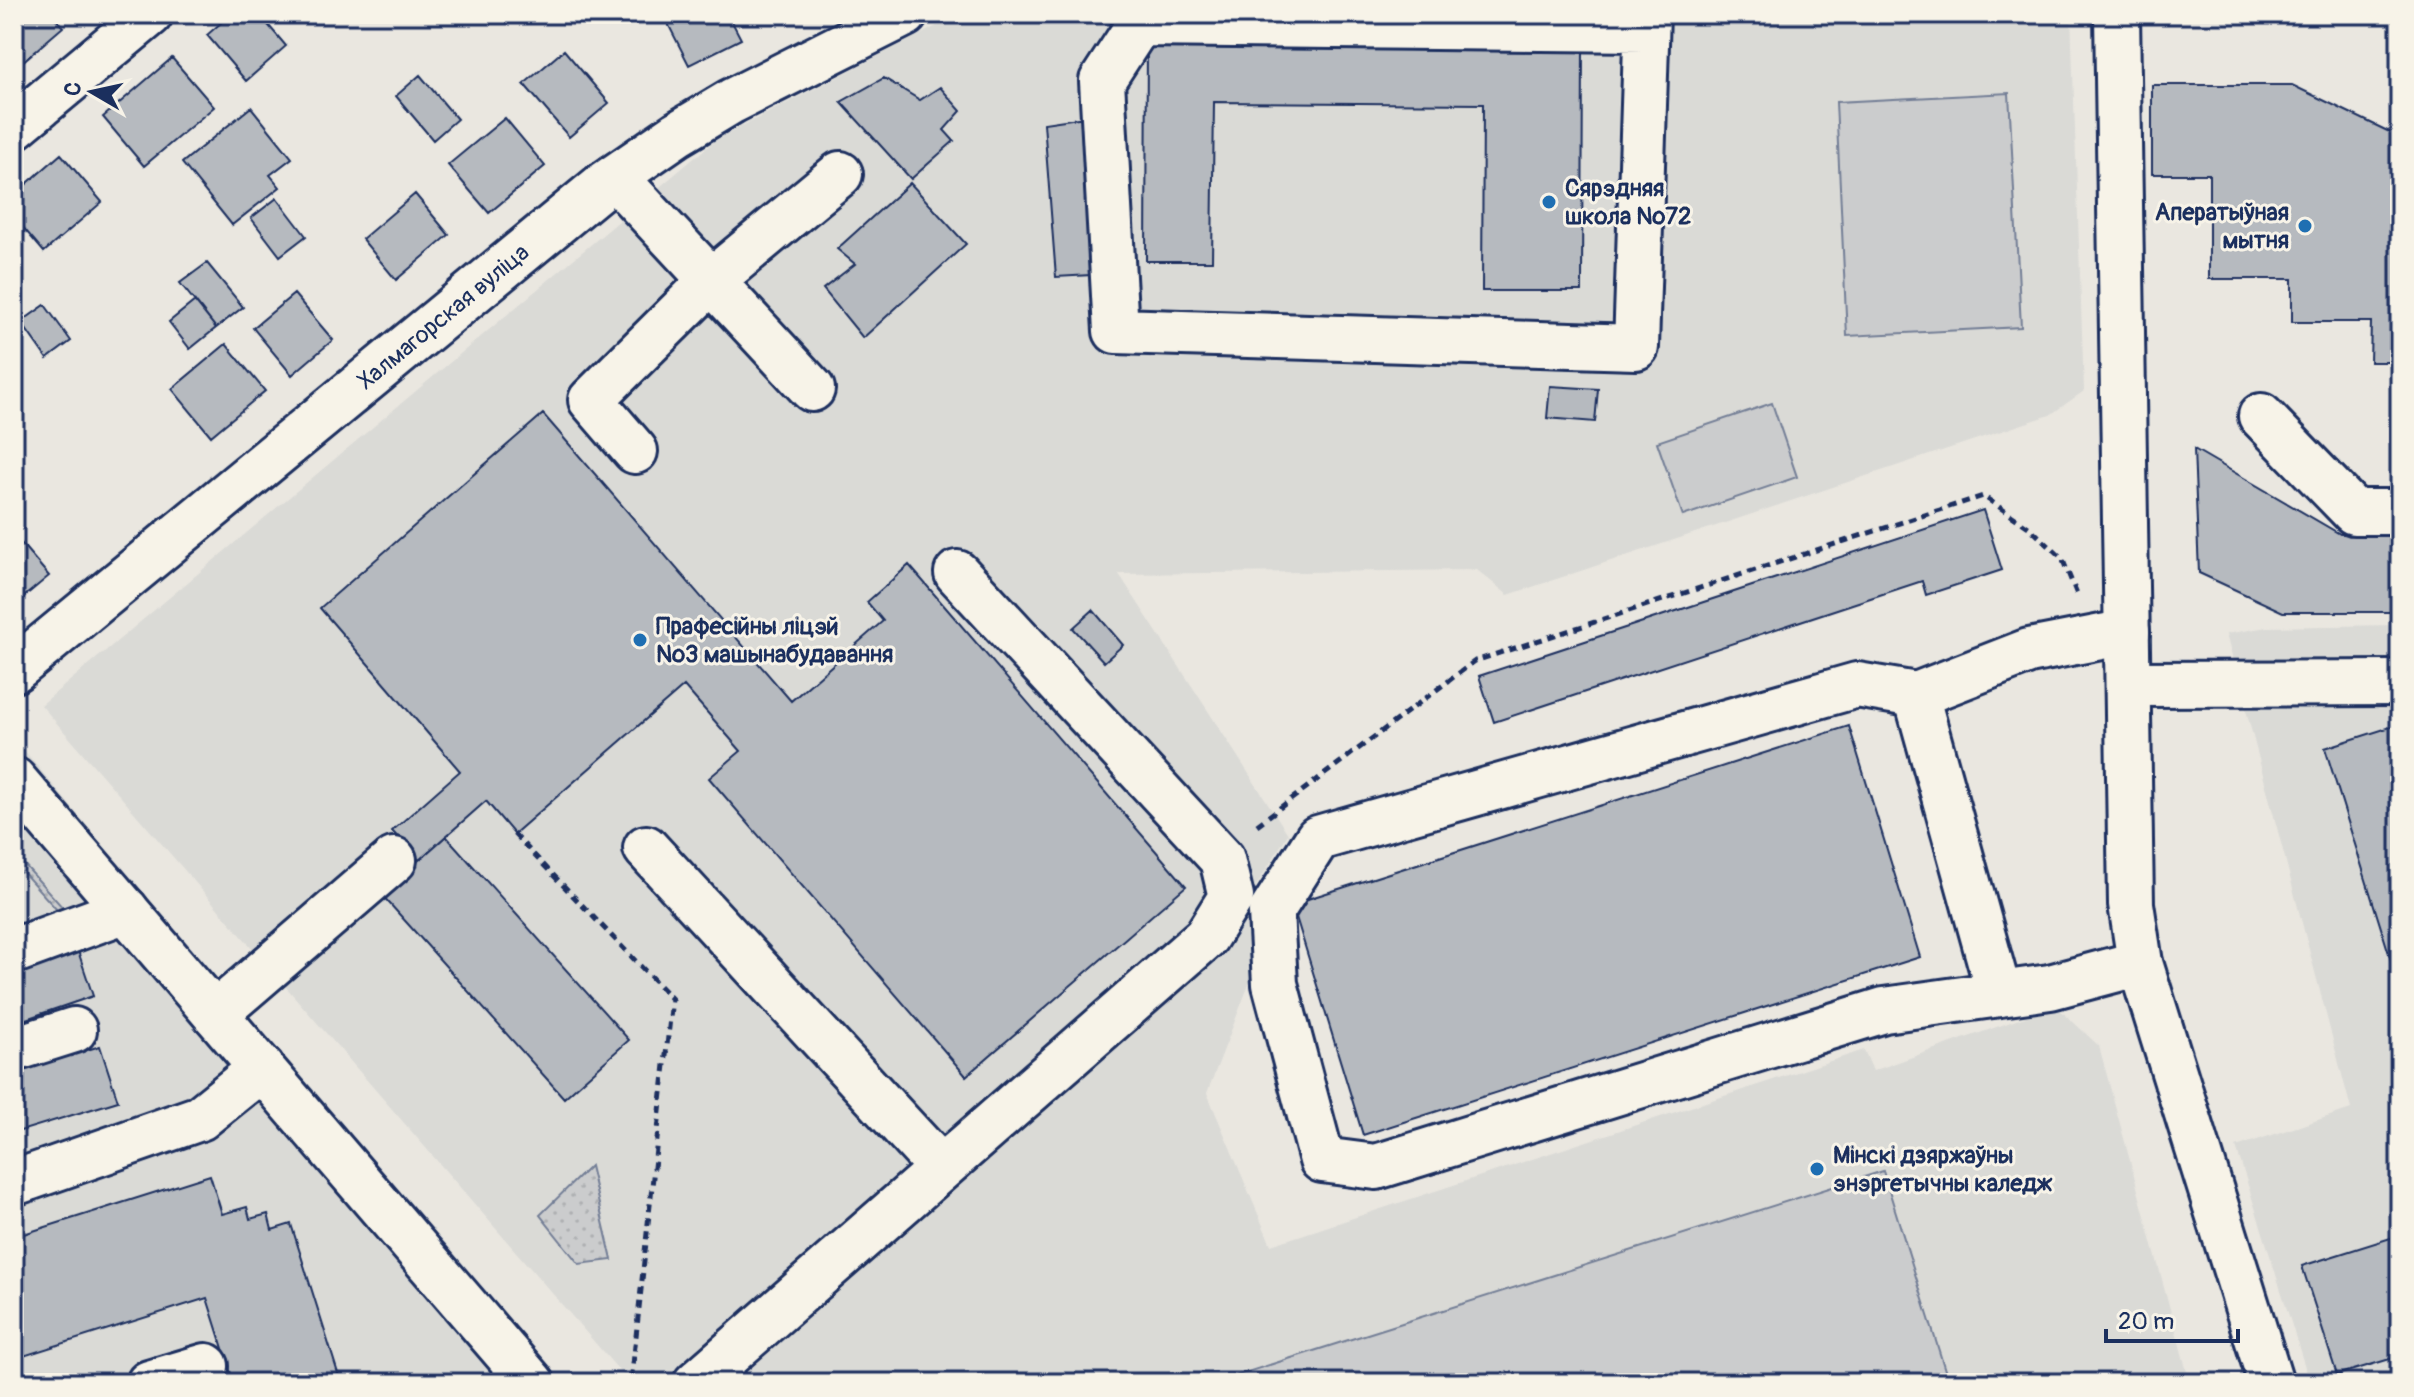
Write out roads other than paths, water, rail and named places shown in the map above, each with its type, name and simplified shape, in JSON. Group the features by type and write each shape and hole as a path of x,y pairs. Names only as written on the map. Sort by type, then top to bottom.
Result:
{"street":[{"path":"14,127 150,14"},
{"name":"Халмагорская вуліца","path":"14,670 615,177 732,101 905,14"},
{"path":"2117,14 2112,635 2128,684 2131,904 2140,963 2271,1383"},
{"path":"1646,22 1636,347 1116,331 1102,81 1139,24 1646,22"},
{"path":"635,451 591,400 711,281 840,174"},
{"path":"615,177 812,389"},
{"path":"2261,416 2354,512 2400,512"},
{"path":"696,1383 1206,937 1231,897 1222,859 957,573"},
{"path":"2112,635 2029,651 1916,695 1857,685 1318,838 1271,912 1275,984 1322,1160 1376,1167 1884,1010 2050,987 2140,963"},
{"path":"2128,684 2400,683"},
{"path":"1916,695 1999,994"},
{"path":"14,780 532,1383"},
{"path":"646,848 941,1168"},
{"path":"215,1014 394,860"},
{"path":"14,951 126,910"},
{"path":"14,1049 74,1030"},
{"path":"14,1183 200,1118 262,1068"},
{"path":"149,1383 206,1366"}],"place":[{"name":"Сярэдняя школа №72","path":"1549,202"},
{"name":"Аператыўная мытня","path":"2305,226"},
{"name":"Прафесійны ліцэй №3 машынабудавання","path":"640,640"},
{"name":"Мінскі дзяржаўны энэргетычны каледж","path":"1817,1169"}]}
